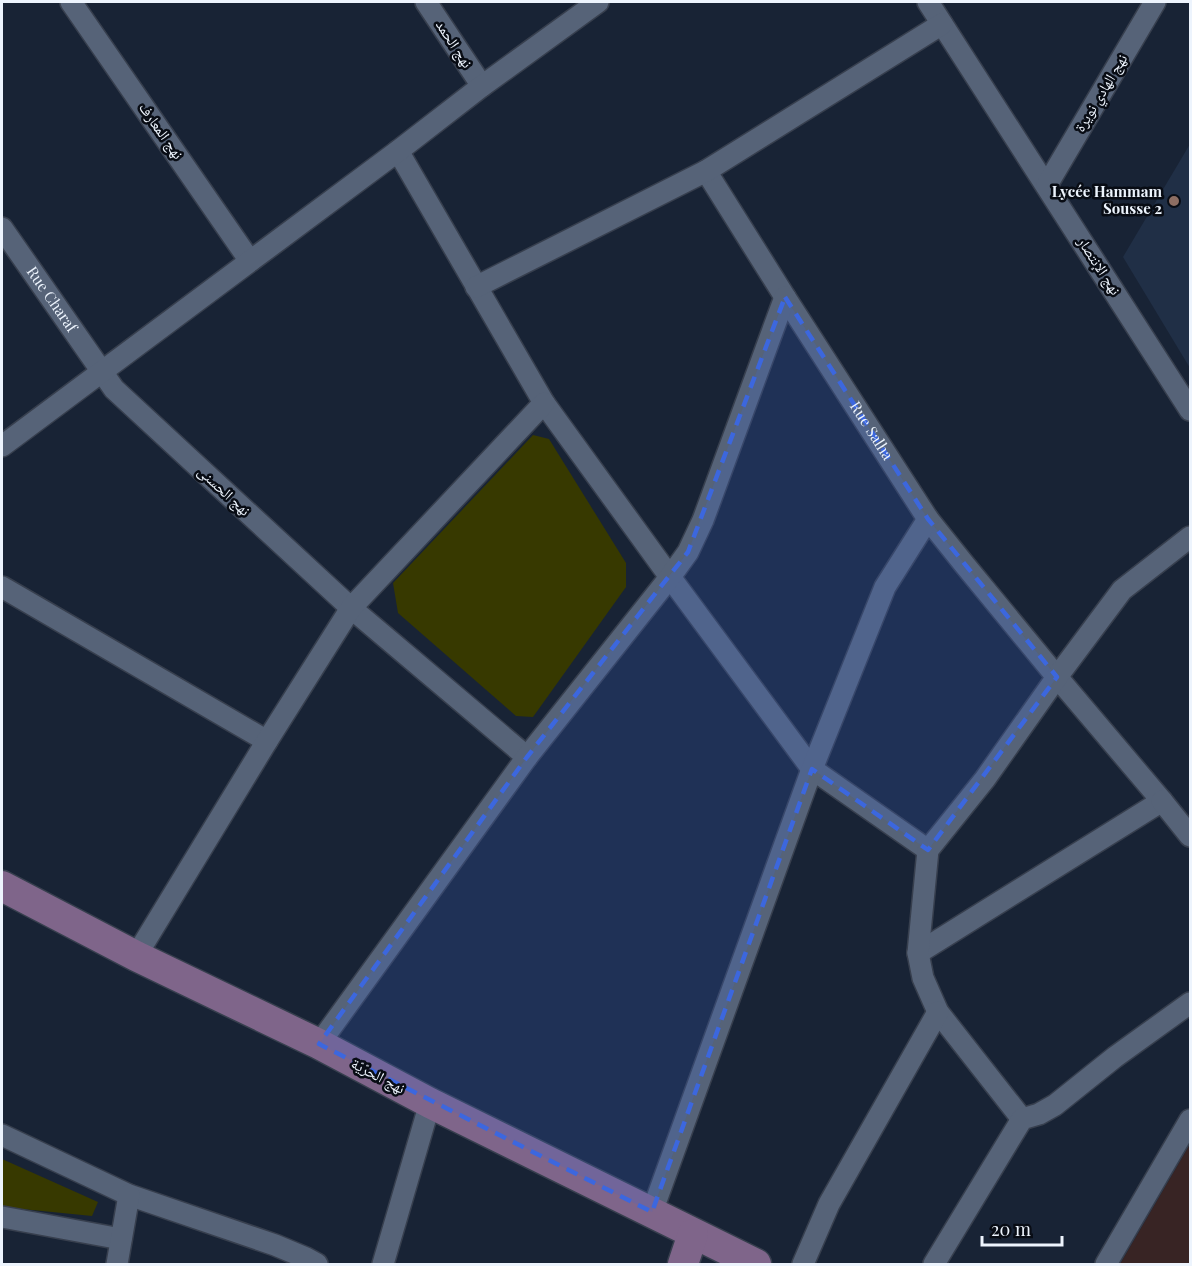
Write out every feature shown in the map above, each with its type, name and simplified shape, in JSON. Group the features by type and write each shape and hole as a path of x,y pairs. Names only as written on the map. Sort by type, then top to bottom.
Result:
{"main road":[{"name":"نهج الحرّيّة","path":"2,886 136,956 319,1044 430,1103 756,1264"},
{"path":"682,1264 693,1234"}],"street":[{"name":"نهج المعارف","path":"71,2 250,261"},
{"name":"نهج الحمد","path":"426,2 482,86"},
{"path":"2,446 482,86 598,2"},
{"name":"نهج الإنتصار","path":"928,2 1191,410"},
{"name":"نهج الهادي نويرة","path":"1047,185 1155,2"},
{"path":"476,287 706,171 942,24"},
{"path":"398,151 544,403 812,769 928,850"},
{"name":"Rue Salha","path":"706,171 928,519 1191,836"},
{"name":"Rue Charaf","path":"2,228 101,371"},
{"path":"319,1044 527,757 670,577 687,552 703,520 785,297"},
{"name":"نهج الحسنى","path":"101,371 114,389 351,608 527,757"},
{"path":"136,956 351,608 544,403"},
{"path":"652,1212 812,769 885,587 928,519"},
{"path":"1022,1119 938,1012 923,978 918,953 928,850 985,779 1057,676 1122,590 1191,537"},
{"path":"2,587 267,741"},
{"path":"918,953 1162,801"},
{"path":"934,1264 1022,1119 1040,1114 1055,1105 1115,1057 1191,1003"},
{"path":"803,1264 829,1204 938,1012"},
{"path":"383,1264 430,1103"},
{"path":"1106,1264 1191,1120"},
{"path":"2,1135 129,1195 275,1245 317,1264"},
{"path":"117,1264 129,1195"},
{"path":"2,1217 121,1239"}],"highlighted area":[{"path":"785,297 928,519 1057,677 928,850 812,769 652,1212 319,1044 527,757 688,552"}],"shaded area":[{"name":"Lycée Hammam Sousse 2","path":"1190,144 1190,368 1123,257"},
{"path":"533,435 549,439 626,563 626,587 533,717 516,716 398,613 393,583"},
{"path":"1190,1144 1190,1264 1120,1264"},
{"path":"2,1159 98,1202 92,1216 2,1207"}],"place":[{"name":"Lycée Hammam Sousse 2","path":"1174,201"}]}
